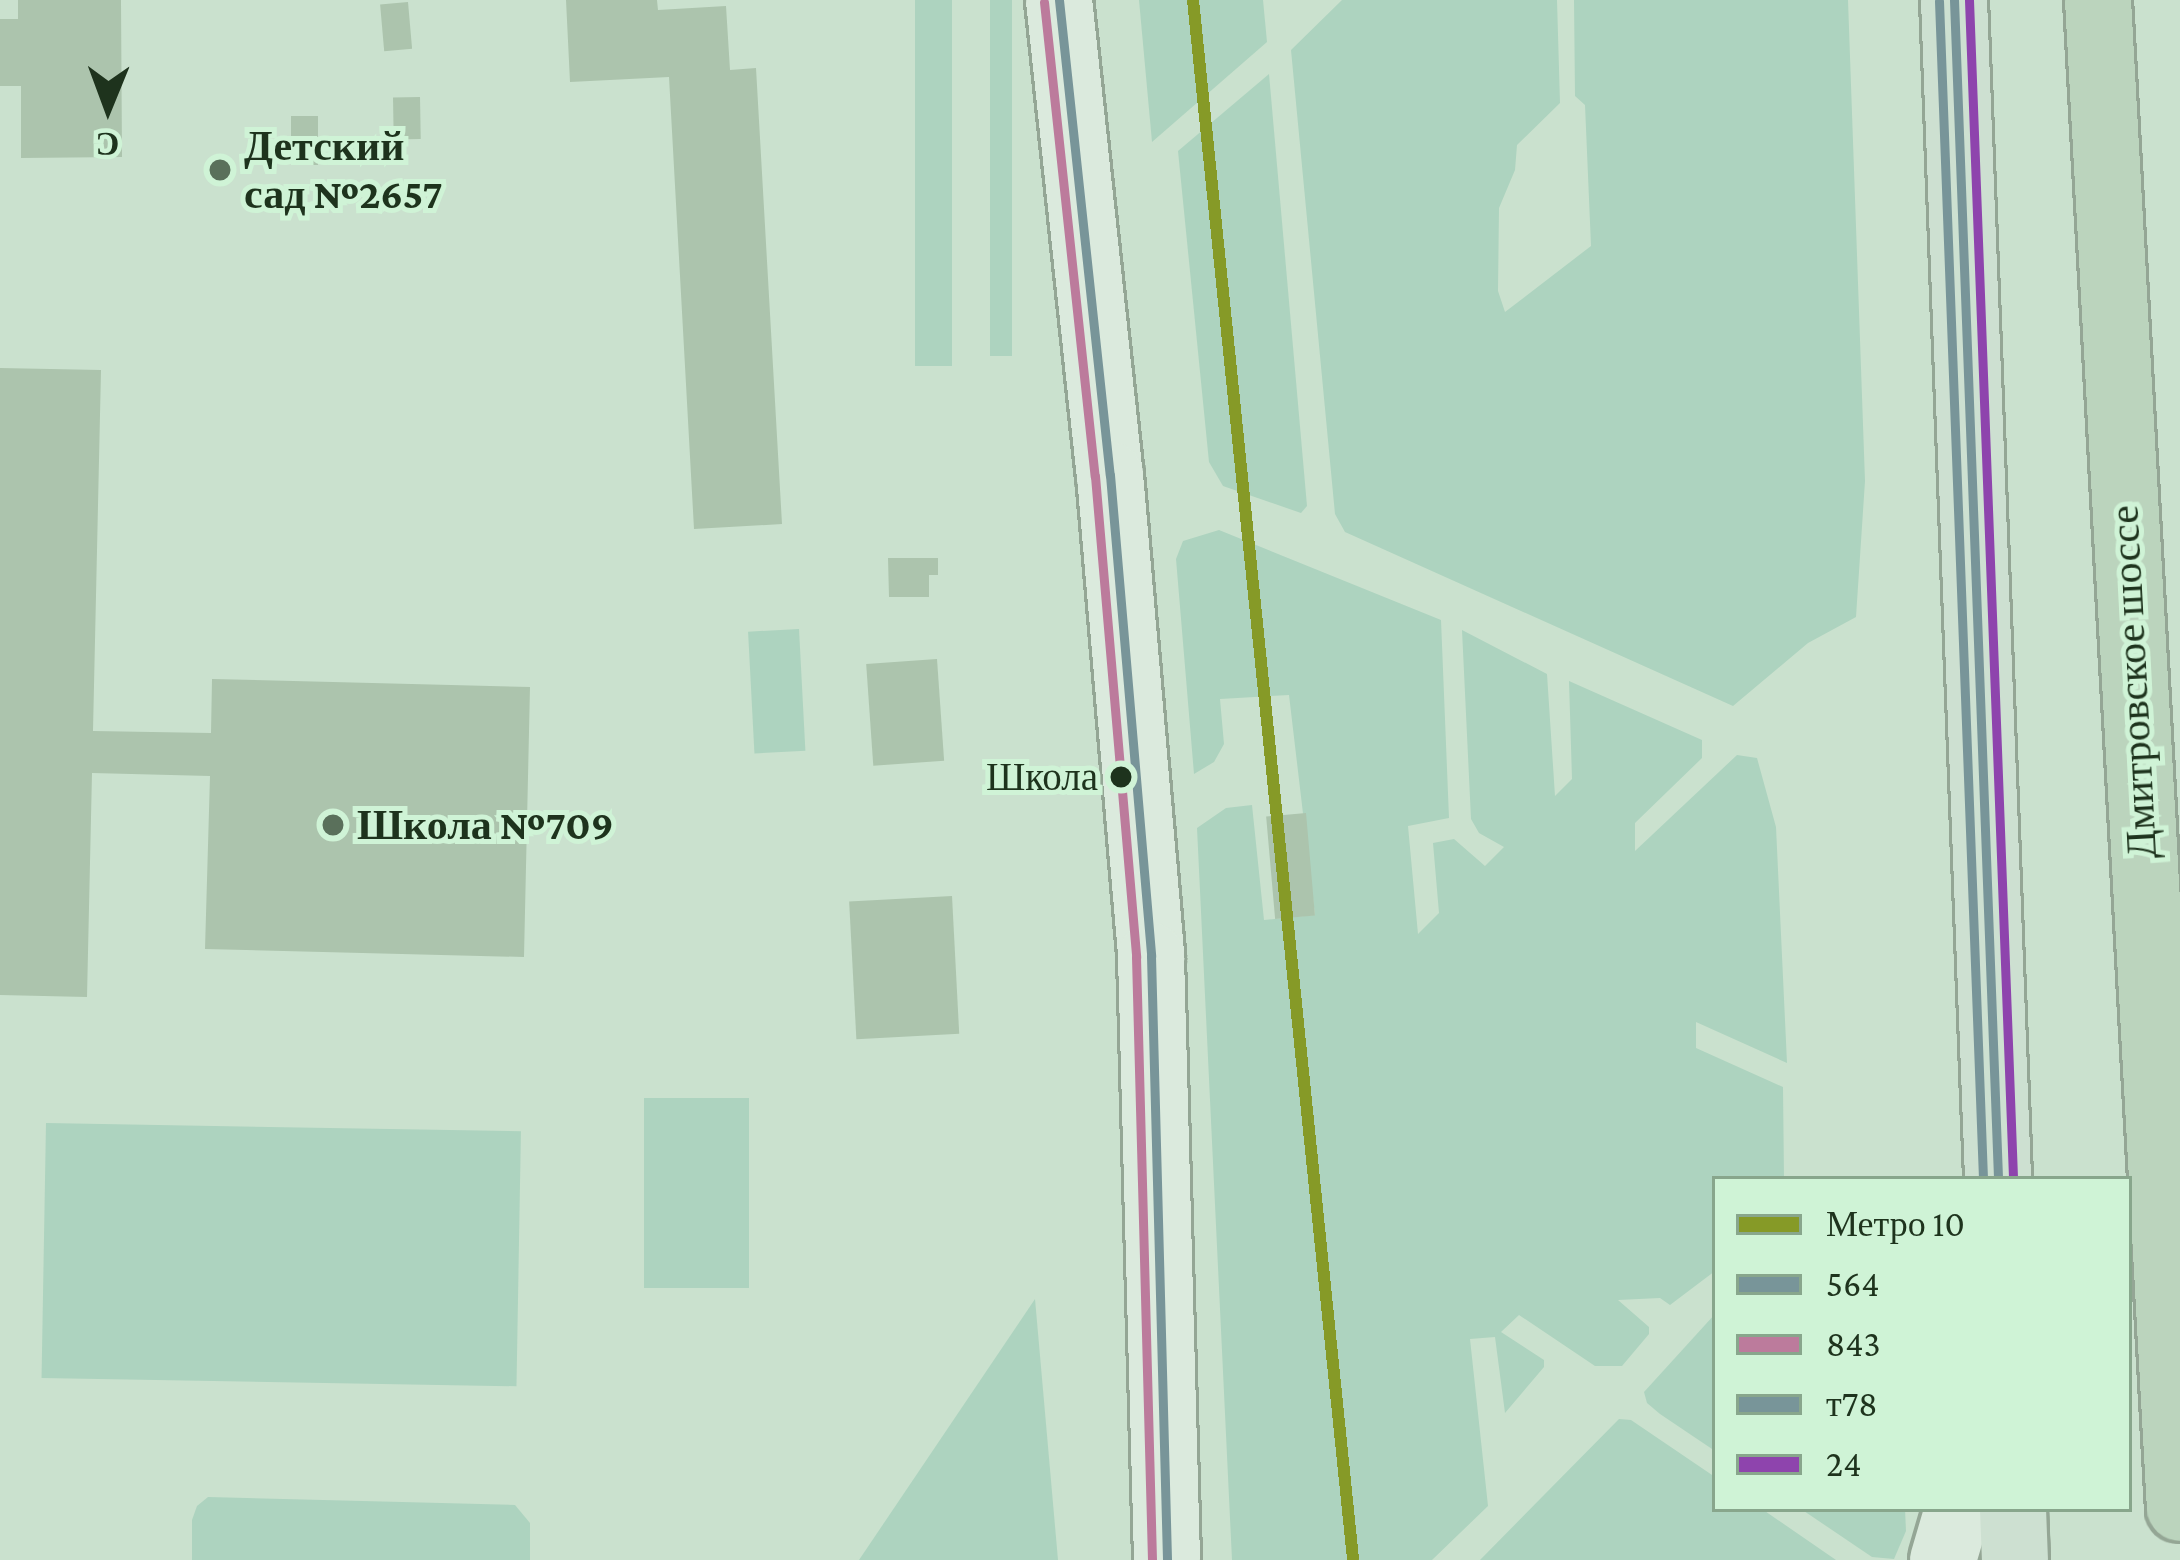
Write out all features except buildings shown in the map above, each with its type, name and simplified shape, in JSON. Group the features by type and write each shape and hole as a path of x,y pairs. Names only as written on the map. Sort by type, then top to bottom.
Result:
{"highway":[{"name":"Дмитровское шоссе","path":"2098,0 2180,1508"}],"main road":[{"path":"1954,0 1998,1176"},
{"path":"1958,151 1969,46 1983,0"},
{"path":"2012,1512 2014,1560"}],"street":[{"path":"1059,0 1110,475 1151,956 1167,1560"},
{"path":"1943,1560 1957,1512"}],"green space":[{"path":"915,0 952,0 952,366 915,366"},
{"path":"990,0 1012,0 1012,356 990,356"},
{"path":"1139,0 1263,0 1267,42 1152,142"},
{"path":"1342,0 1557,0 1560,103 1517,145 1515,170 1499,208 1498,291 1505,312 1591,246 1585,105 1575,96 1574,0 1848,0 1865,481 1856,617 1808,643 1733,706 1345,532 1335,514 1291,50"},
{"path":"1269,74 1307,506 1301,513 1223,486 1209,462 1178,151"},
{"path":"1219,530 1441,620 1449,818 1408,826 1418,934 1439,913 1433,843 1454,839 1485,866 1504,847 1479,833 1471,819 1462,630 1547,674 1555,796 1572,779 1569,681 1702,740 1702,758 1635,823 1635,851 1737,755 1757,758 1776,827 1787,1063 1696,1022 1696,1048 1783,1087 1784,1176 1712,1176 1712,1273 1670,1305 1660,1298 1618,1300 1649,1327 1649,1334 1622,1366 1595,1366 1519,1315 1501,1332 1544,1360 1544,1367 1505,1413 1495,1337 1470,1339 1488,1506 1432,1560 1232,1560 1197,828 1226,808 1252,805 1264,920 1315,915 1289,695 1220,699 1224,744 1214,762 1194,774 1176,559 1183,541"},
{"path":"799,629 805,751 754,754 748,632"},
{"path":"644,1098 749,1098 749,1288 644,1288"},
{"path":"46,1123 521,1131 516,1386 42,1378"},
{"path":"1035,1299 1058,1560 859,1560"},
{"path":"1712,1317 1712,1449 1660,1414 1647,1403 1644,1392"},
{"path":"1619,1419 1631,1420 1712,1475 1712,1512 1766,1512 1836,1560 1480,1560"},
{"path":"208,1497 515,1505 530,1523 530,1560 192,1560 192,1520 197,1506"},
{"path":"1805,1512 1905,1512 1906,1531 1894,1559 1872,1557"}],"metro line":[{"name":"10","path":"1193,0 1353,1560"}],"transit line":[{"name":"564","path":"1059,0 1110,475 1151,956 1167,1560"},
{"name":"564","path":"1954,0 1998,1176"},
{"name":"24","path":"1969,0 2013,1176"},
{"name":"т78","path":"1939,1 1983,1176"},
{"name":"843","path":"1044,2 1095,476 1136,957 1152,1560"}],"place":[{"name":"Детский сад №2657","path":"220,170"},
{"name":"Школа","path":"1121,777"},
{"name":"Школа №709","path":"333,825"}]}
